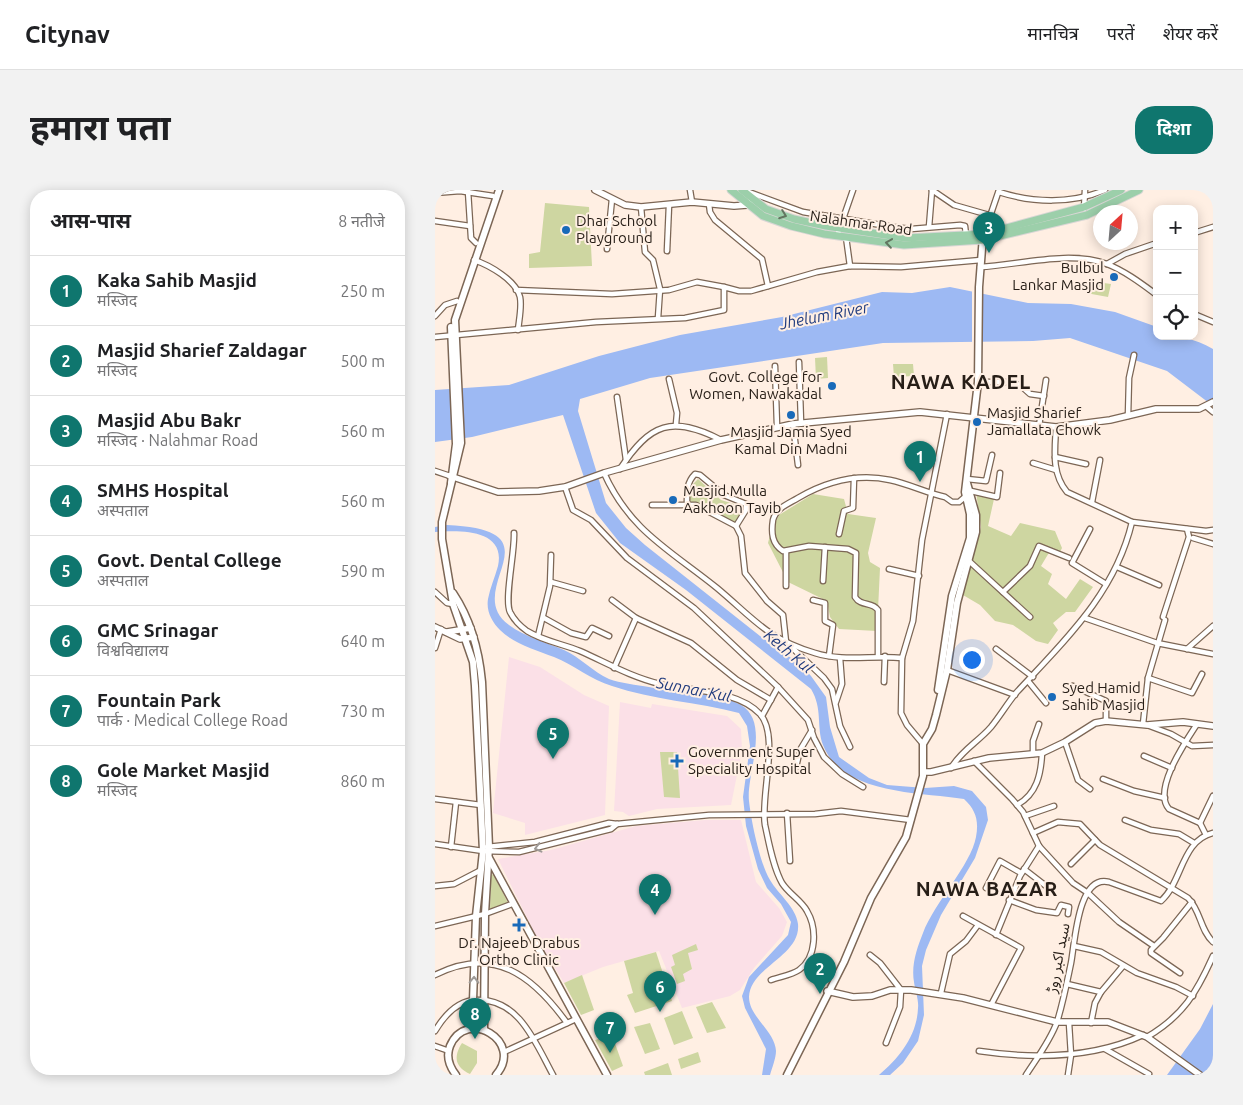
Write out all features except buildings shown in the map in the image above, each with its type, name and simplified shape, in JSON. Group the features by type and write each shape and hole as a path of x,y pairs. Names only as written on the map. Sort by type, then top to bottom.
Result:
{"main road":[{"name":"Nalahmar Road","path":"731,190 766,209 839,232 905,238 967,235 983,237"},
{"name":"Nalahmar Road","path":"746,190 750,202"},
{"name":"Nalahmar Road","path":"1085,211 1121,190"},
{"name":"Nalahmar Road","path":"839,232 846,237 904,246 983,237 1085,211 1139,190"},
{"path":"495,192 457,301 453,337 459,444 442,522 442,539 453,592 453,604 473,662 481,806 486,851 512,904 607,1075"},
{"path":"453,337 456,314 495,192"},
{"path":"939,699 938,694 952,596 970,538 967,481 978,382 977,336 983,237"},
{"path":"787,1075 827,991 844,962 871,898 907,837 919,796 923,774 923,744 932,729 947,670 957,603 977,532 968,494"},
{"path":"453,592 474,637 479,655 482,682 486,851 484,1029"},
{"path":"472,1028 476,916 481,870 486,851"},
{"path":"456,1075 449,1060 449,1051 456,1037 472,1028 484,1029 496,1037 504,1052 503,1064 496,1075"}],"street":[{"path":"435,193 448,190 495,192"},
{"path":"595,190 625,205 641,207 692,202 734,206 750,202"},
{"path":"690,190 692,202"},
{"path":"746,190 803,212 893,227 962,225 966,229 967,235"},
{"path":"839,232 853,190"},
{"path":"929,227 932,190 954,205 989,215"},
{"path":"1085,190 1085,211"},
{"path":"983,237 989,215 999,191 1033,200 1084,198 1105,190"},
{"path":"468,191 471,240 476,243"},
{"path":"607,249 611,199"},
{"path":"709,204 710,212 715,220 761,259 768,286"},
{"path":"667,251 669,205"},
{"path":"641,207 645,252 653,260 660,290 658,318"},
{"path":"435,221 470,226"},
{"path":"1198,232 1213,226"},
{"path":"846,237 850,266"},
{"path":"1107,264 1125,254 1153,244"},
{"path":"980,267 1016,264 1044,258 1107,264 1153,293"},
{"path":"474,260 496,269 516,290 520,299 519,330"},
{"path":"516,290 612,294 669,290 697,282 739,291 850,266 909,267 981,260"},
{"path":"435,337 453,337 658,318 685,318 722,311 725,307 724,287"},
{"path":"435,316 445,305 457,301"},
{"path":"1198,316 1213,322"},
{"path":"1128,416 1129,378 1134,354"},
{"path":"799,362 801,423"},
{"path":"775,366 777,426"},
{"path":"669,379 677,413 676,424"},
{"path":"1039,426 1047,380"},
{"path":"978,382 1009,382 1020,385 1030,394 1044,396"},
{"path":"617,397 626,460"},
{"path":"435,471 452,479 498,492 519,493 565,487 602,474 721,440 777,426 801,423 920,412 975,416 1056,427 1110,420 1156,409 1199,409 1210,404 1213,412"},
{"path":"923,744 907,726 901,713 902,658 913,621 922,540 947,414"},
{"path":"620,470 626,460 653,432 676,424 704,431 721,440"},
{"path":"793,424 798,465"},
{"path":"1056,427 1056,470 1061,485 1067,492 1132,522 1206,532 1213,535"},
{"path":"967,481 986,481 992,455"},
{"path":"1055,456 1086,464"},
{"path":"1092,502 1100,460"},
{"path":"1033,463 1056,470"},
{"path":"878,656 878,610 875,606 860,602 855,597 856,553 848,549 825,547 800,547 786,551 778,548 772,535 774,517 777,511 818,486 832,481 854,478 891,480 945,497 952,502 959,502 968,494 997,497 1000,473"},
{"path":"602,474 624,509 653,540 718,589 761,627 786,642 817,654 840,658 878,656 902,658"},
{"path":"687,505 689,481 695,474 701,475 718,492 746,504 746,510 737,526"},
{"path":"839,534 843,512 853,508 854,478"},
{"path":"565,487 573,510 591,520 627,558 695,608 778,687 805,715 818,747 833,767 863,787"},
{"path":"652,505 687,505 704,508 737,526 743,542 745,573 767,601 783,615 786,642 824,678 832,689 836,702 839,726 851,747"},
{"path":"951,768 963,751 991,727 1015,695 1085,618 1117,567 1125,550 1132,522"},
{"path":"1090,529 1072,563 1106,584"},
{"path":"1145,724 1148,678 1189,537 1187,530"},
{"path":"1206,532 1213,530"},
{"path":"515,533 515,552 507,599 509,610 516,623 538,636 580,651 625,674 659,684 737,698 747,703 762,716 769,749 764,814 779,875 787,890 807,911 814,933 811,952 801,969 771,980"},
{"path":"1193,538 1213,544"},
{"path":"1003,592 1030,566 1039,546 1069,558"},
{"path":"823,581 825,547"},
{"path":"786,551 786,586"},
{"path":"538,636 544,618 551,582 551,555"},
{"path":"969,561 1030,616"},
{"path":"1117,567 1159,585"},
{"path":"889,570 919,576"},
{"path":"551,582 583,591"},
{"path":"435,592 447,603 453,604"},
{"path":"612,600 636,618 691,643 737,680 771,700"},
{"path":"813,600 825,603 825,621 833,625 829,656"},
{"path":"544,618 577,636 586,638 593,628 609,636"},
{"path":"614,668 636,618"},
{"path":"1085,618 1157,643 1213,654"},
{"path":"1187,649 1213,626"},
{"path":"435,648 438,628 466,640 474,637"},
{"path":"447,632 471,628"},
{"path":"996,649 1033,677"},
{"path":"884,682 885,656"},
{"path":"836,702 842,684 840,658"},
{"path":"947,670 1015,695"},
{"path":"1148,678 1193,693 1202,674"},
{"path":"1028,681 1046,703"},
{"path":"1073,686 1106,701 1107,721"},
{"path":"762,716 778,687"},
{"path":"923,774 974,761 1042,753 1065,742 1095,723 1107,721 1145,724 1169,722 1213,726"},
{"path":"1033,754 1033,741 1039,724"},
{"path":"1145,724 1198,747 1213,745"},
{"path":"1197,724 1185,742 1172,768 1165,804 1171,811 1200,823 1206,835"},
{"path":"796,767 800,750 812,730"},
{"path":"1065,742 1078,780 1090,789"},
{"path":"1017,805 1029,797 1034,788 1039,777 1042,753"},
{"path":"1143,756 1172,768"},
{"path":"974,761 1017,805 1025,816 1039,846 1073,883 1119,922 1154,946"},
{"path":"1103,779 1134,791 1165,798"},
{"path":"1200,823 1213,796"},
{"path":"435,799 481,806"},
{"path":"451,847 456,802"},
{"path":"1025,816 1054,806"},
{"path":"435,844 486,851 533,843 609,823 617,824 709,815 852,812 911,820"},
{"path":"787,813 790,861"},
{"path":"1125,820 1151,830 1179,834 1195,843"},
{"path":"1033,833 1058,822 1074,822 1084,827 1095,840 1108,850 1172,886 1192,902 1204,930 1213,942"},
{"path":"1088,894 1095,883 1105,880 1156,901 1163,899 1195,843 1206,835 1213,833"},
{"path":"1071,864 1095,840"},
{"path":"996,935 1009,900 1023,871 1039,846"},
{"path":"987,888 1000,861 1023,871 1046,886"},
{"path":"435,886 454,884 481,870"},
{"name":"سید اکبر روڑ","path":"1026,1075 1057,1022 1067,984 1080,908 1088,894"},
{"path":"1009,900 1036,910 1055,913 1061,905 1069,908 1069,914"},
{"path":"1179,973 1151,953 1151,950 1192,902"},
{"path":"435,926 485,914 512,904"},
{"path":"963,916 1021,948 991,1005"},
{"path":"938,993 950,954 966,941 978,925"},
{"path":"1074,946 1101,952 1123,966 1193,996"},
{"path":"870,955 884,967 901,990 900,1007 886,1043"},
{"path":"979,1051 1071,1055 1116,1047 1145,1036 1172,1020 1193,996 1213,958"},
{"path":"435,975 460,964 484,962 514,972 529,980 549,998 567,1023"},
{"path":"1091,1023 1095,1003 1101,992 1123,966"},
{"path":"1067,984 1101,992"},
{"path":"827,991 853,996 911,990 938,993 1069,1024 1108,1022 1145,1036 1200,1075"},
{"path":"435,1031 453,1009 473,1000 483,999 505,1005 516,1015 532,1038 553,1075"},
{"path":"504,1052 576,1019"},
{"path":"1068,1075 1071,1055 1069,1024"},
{"path":"435,1046 449,1051"},
{"path":"1105,1049 1149,1074"}],"shaded area":[{"path":"509,657 540,667 584,695 609,706 605,815 525,835 525,823 493,813"},
{"name":"Government Super Speciality Hospital","path":"620,702 651,708 652,704 727,716 741,729 742,750 731,805 657,809 629,816 623,812 614,811"},
{"path":"705,820 741,820 756,882 779,908 787,922 782,936 754,968 740,990 730,996 682,1008 659,951 603,967 564,983 537,938 498,859 551,850 636,826"}],"green space":[{"name":"Dhar School Playground","path":"545,203 589,207 592,266 529,268 529,254 540,252"},
{"path":"1089,281 1111,284 1108,297 1086,293"},
{"path":"827,357 828,378 816,379 815,358"},
{"path":"893,364 913,364 914,376 894,377"},
{"path":"698,479 721,500 744,507 736,525 688,503 689,488"},
{"path":"976,492 994,499 988,526 1011,536 1020,523 1055,531 1062,548 1059,554 1050,551 1041,566 1052,574 1048,584 1066,599 1080,579 1093,587 1075,612 1066,612 1053,623 1058,630 1048,644 1036,641 1013,625 995,621 980,605 963,595 981,527"},
{"path":"813,494 844,499 848,514 876,518 868,553 870,562 880,568 877,631 839,629 830,617 827,601 788,582 768,543 771,531 779,515"},
{"path":"660,752 677,752 680,798 664,797"},
{"path":"491,874 494,875 508,903 490,909"},
{"path":"696,944 698,950 688,953 692,969 683,974 685,981 677,984 671,967 675,965 672,955"},
{"path":"656,952 672,1001 635,1013 627,995 633,993 624,961"},
{"path":"582,975 594,1010 581,1015 564,983"},
{"path":"712,1002 726,1028 707,1033 696,1007"},
{"path":"682,1011 693,1038 674,1045 664,1018"},
{"path":"650,1023 660,1049 645,1054 634,1027"},
{"path":"612,1035 623,1066 612,1071 595,1040"},
{"path":"462,1043 477,1051 477,1063 470,1074 461,1068 457,1061 457,1053"},
{"path":"698,1052 701,1062 681,1069 678,1059"},
{"path":"668,1063 672,1075 645,1075 644,1072"}],"water":[{"name":"Jhelum River","path":"950,287 1028,303 1071,304 1115,312 1153,326 1153,340 1192,340 1199,342 1213,349 1213,406 1167,371 1070,338 1033,341 883,343 650,378 580,399 578,411 606,503 626,528 645,545 760,636 801,665 826,697 830,727 839,757 869,778 887,785 925,788 954,786 972,791 986,807 988,820 975,858 941,915 926,950 922,966 924,1015 918,1041 903,1063 890,1075 879,1075 906,1046 914,1028 918,1005 913,976 915,957 928,921 960,872 973,848 977,826 976,816 971,807 964,799 905,792 864,782 847,774 833,761 823,745 817,704 811,689 686,590 620,543 596,513 563,415 472,437 435,442 435,390 509,385 599,356 680,335 782,317 882,292 912,293"},
{"path":"447,525 481,529 499,538 505,549 495,595 497,611 515,629 570,653 609,679 629,684 721,698 741,705 750,713 756,736 749,801 757,842 766,873 794,912 798,924 797,935 792,945 757,977 749,997 753,1011 775,1044 776,1054 770,1075 762,1075 766,1049 745,1008 742,996 749,977 788,935 791,922 781,904 767,888 758,869 746,826 743,797 750,746 747,726 739,713 643,695 604,683 561,660 525,646 506,635 494,623 488,608 489,595 498,566 499,554 495,545 488,538 479,534 457,531 435,532 435,527"},
{"path":"1213,1004 1213,1071 1211,1075 1167,1075 1200,1029"}],"pier":[{"path":"972,289 982,291 981,345 972,345"}],"place":[{"name":"Dhar School Playground","path":"566,230"},
{"name":"Masjid Abu Bakr","path":"989,253"},
{"name":"Bulbul Lankar Masjid","path":"1114,277"},
{"name":"Govt. College for Women, Nawakadal","path":"832,386"},
{"name":"Masjid Jamia Syed Kamal Din Madni","path":"791,415"},
{"name":"Masjid Sharief Jamallata Chowk","path":"977,422"},
{"name":"Kaka Sahib Masjid","path":"920,482"},
{"name":"Masjid Mulla Aakhoon Tayib","path":"673,500"},
{"name":"Syed Hamid Sahib Masjid","path":"1052,697"},
{"name":"Govt. Dental College","path":"553,759"},
{"name":"Government Super Speciality Hospital","path":"677,761"},
{"name":"SMHS Hospital","path":"655,915"},
{"name":"Dr. Najeeb Drabus Ortho Clinic","path":"519,925"},
{"name":"Masjid Sharief Zaldagar","path":"820,994"},
{"name":"GMC Srinagar","path":"660,1012"},
{"name":"Gole Market Masjid","path":"475,1039"},
{"name":"Fountain Park","path":"610,1053"}],"district":[{"name":"NAWA KADEL","path":"961,382"},
{"name":"NAWA BAZAR","path":"987,889"}],"water label":[{"name":"Keth Kul","path":"789,651"},
{"name":"Sunnar Kul","path":"694,689"}]}
